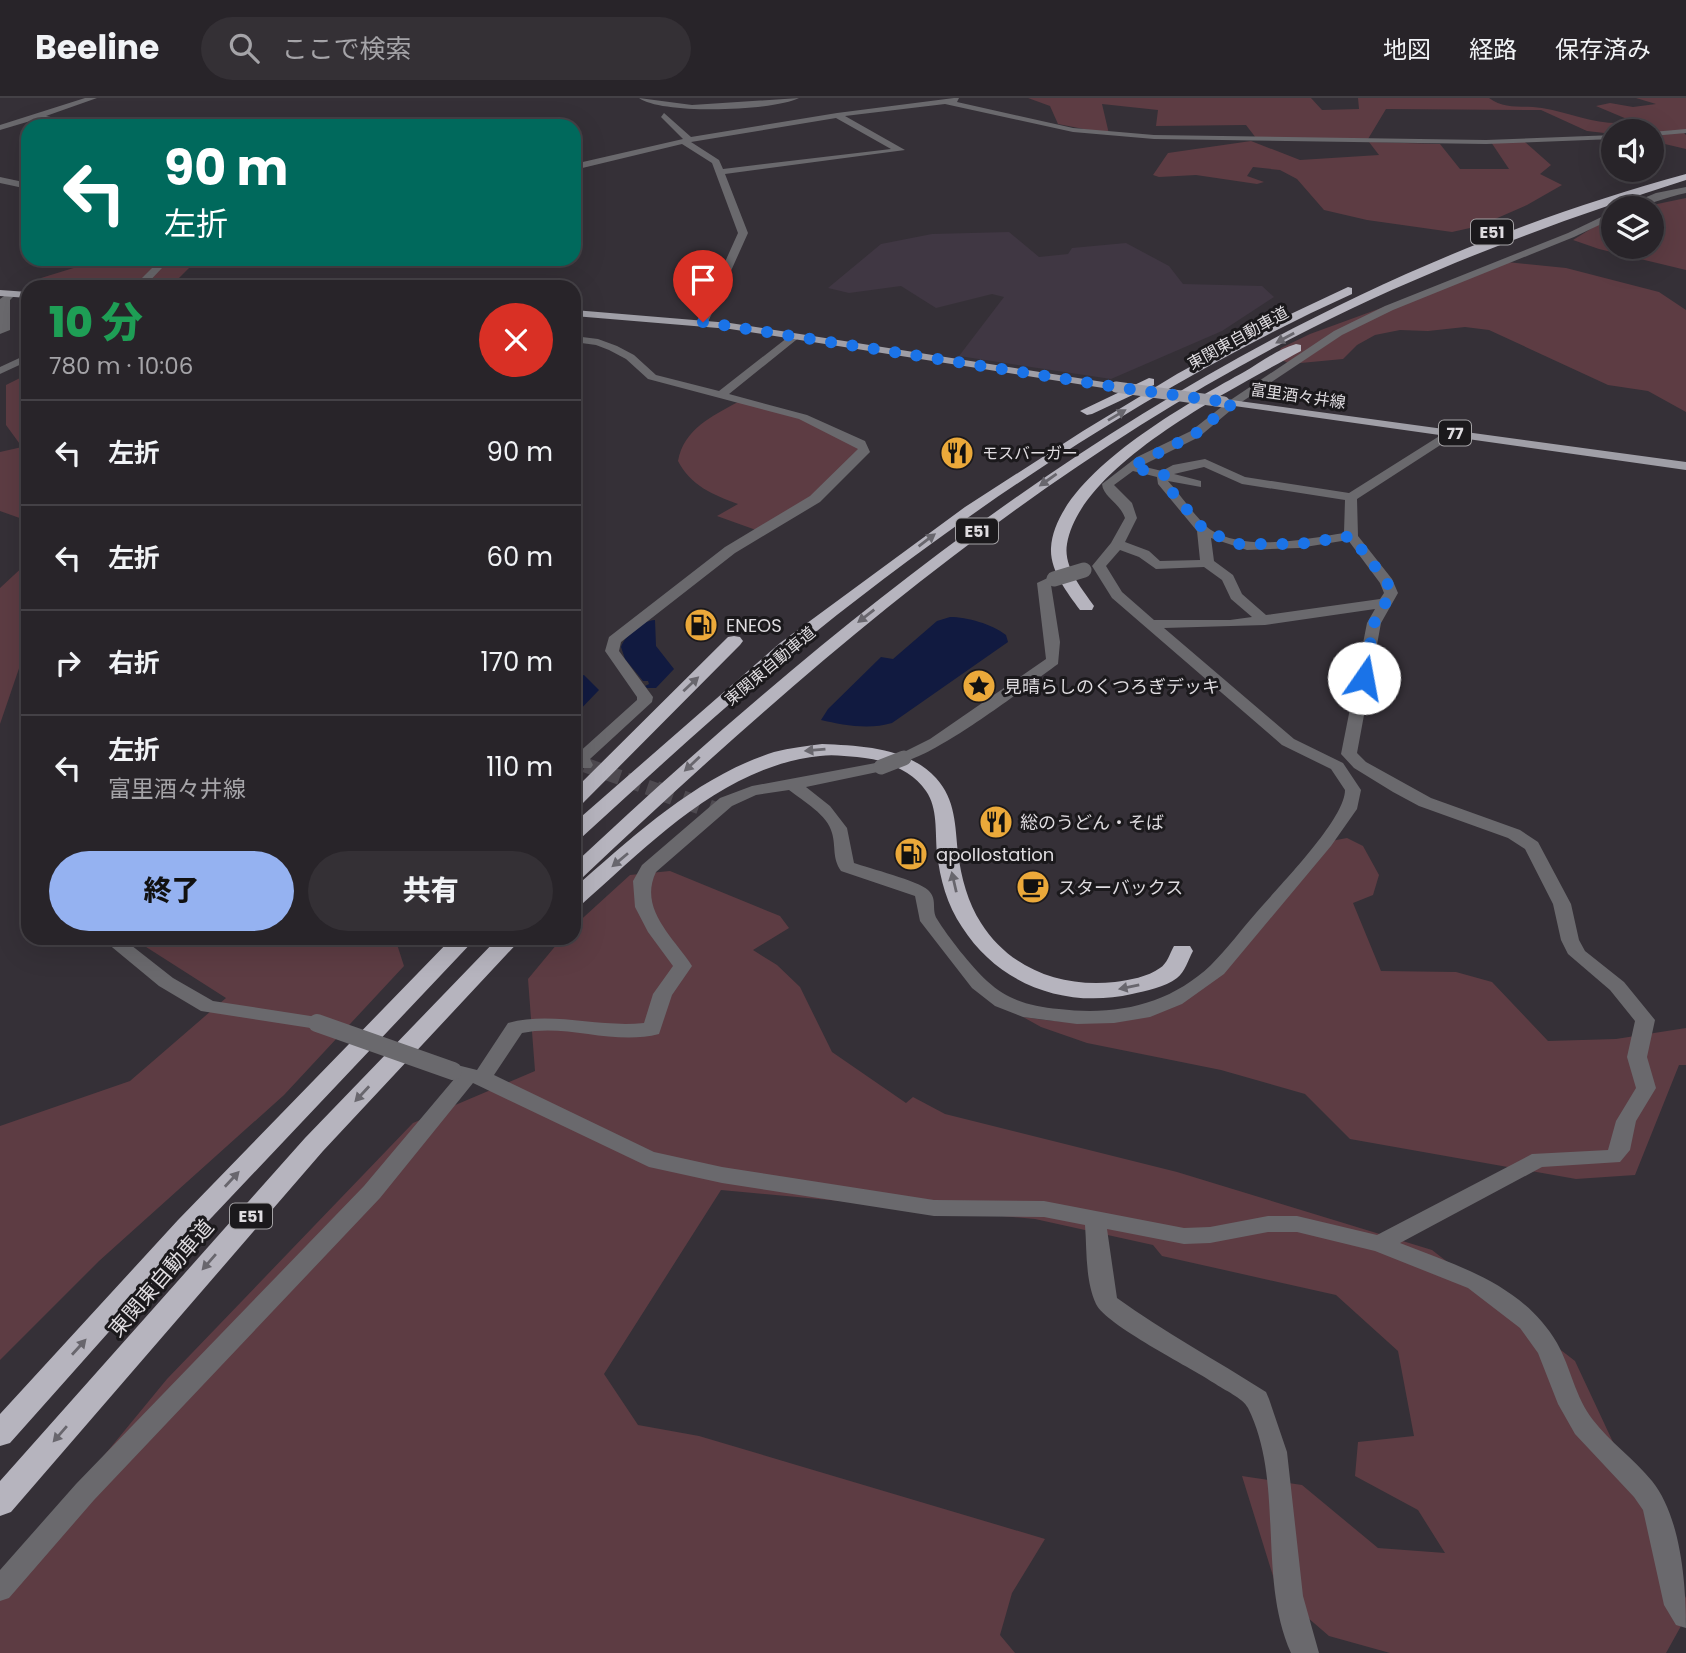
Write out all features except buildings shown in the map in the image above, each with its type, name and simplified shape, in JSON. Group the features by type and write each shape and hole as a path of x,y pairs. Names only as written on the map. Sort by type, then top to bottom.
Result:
{"highway":[{"name":"東関東自動車道","path":"581,869 776,689 859,621 1052,477 1212,379 1301,329 1424,267 1568,203 1686,168"},
{"name":"東関東自動車道","path":"581,828 746,681 817,623 941,529 1026,471 1120,413 1281,323 1424,267 1586,209 1686,177"},
{"path":"1086,606 1064,572 1059,543 1074,504 1095,480 1119,458 1168,424 1424,267"},
{"path":"1087,411 1224,345 1281,323"},
{"path":"581,794 734,641"},
{"path":"581,893 693,799 738,772 770,758 803,751 843,749 880,755 914,769 932,786 942,805 948,856 958,901 984,943 1013,968 1053,985 1103,991 1135,986 1160,977 1171,971 1182,951"},
{"path":"314,1093 439,945"},
{"name":"東関東自動車道","path":"0,1434 187,1227 458,945"},
{"name":"東関東自動車道","path":"0,1503 229,1240 433,1018 504,945"},
{"path":"433,1018 520,945"}],"main road":[{"name":"富里酒々井線","path":"581,313 703,322 1116,387 1686,466"}],"street":[{"path":"27,119 93,98"},
{"path":"643,98 648,103 658,105 702,108 795,98"},
{"path":"581,165 686,141 838,115 970,98"},
{"path":"947,102 1073,130 1154,137 1486,142 1601,137"},
{"path":"664,115 686,141 716,162 743,233 703,322"},
{"path":"721,172 901,150 838,115"},
{"path":"36,116 52,119"},
{"path":"0,128 21,121"},
{"path":"1664,133 1686,131"},
{"path":"0,180 21,184"},
{"path":"1656,196 1686,190"},
{"path":"0,1589 85,1492 372,1192 468,1075 515,1028 538,1023 620,1032 652,1029 663,994 683,966 643,910 642,878 648,869 726,802 752,792 881,767 936,742 1053,661 1055,640 1048,617 1044,583 1092,568 1117,544 1131,518 1127,506 1108,489 1108,484 1131,467 1195,434 1228,403 1338,333 1390,308 1572,235 1601,220"},
{"path":"145,280 159,266"},
{"path":"0,331 5,330 6,294"},
{"path":"721,395 796,336"},
{"path":"581,340 598,342 613,348 630,357 652,377 803,417 861,444 864,453 815,499 730,550 614,640 612,650 645,697 644,702 582,758 585,765"},
{"path":"0,371 21,360"},
{"path":"0,378 21,369"},
{"path":"1164,475 1177,468 1205,463 1242,480 1351,497 1453,433"},
{"path":"1131,467 1197,484"},
{"path":"1164,475 1163,481 1168,490 1205,531 1207,563"},
{"path":"1349,754 1374,623 1391,593 1387,582 1351,536 1351,497"},
{"path":"1205,531 1247,546 1299,544 1351,536"},
{"path":"1117,544 1144,554 1156,565 1207,563 1228,578 1236,596 1265,621"},
{"path":"792,785 827,814 838,827 843,861 847,867 921,892 926,899 926,917 979,984 1002,1002 1023,1011 1077,1018 1114,1017 1150,1011 1175,1000 1217,970 1325,842 1353,800 1353,790 1345,775 1320,757 1288,741 1117,595 1092,568"},
{"path":"1150,624 1265,621 1385,603"},
{"path":"1320,757 1349,754"},
{"path":"1349,754 1360,765 1399,789 1425,802 1514,834 1532,846 1562,904 1570,940 1577,954 1617,986 1645,1020 1637,1057 1646,1088 1626,1121 1620,1150 1613,1157 1539,1158 1379,1244"},
{"path":"119,945 166,982 208,1007 317,1023 468,1075 649,1159 722,1175 891,1203 968,1210 1044,1209 1184,1236 1210,1235 1268,1224 1297,1224 1379,1244 1476,1282 1528,1321 1548,1349 1570,1404 1584,1427 1643,1489 1655,1507 1677,1605 1686,1616"},
{"path":"1095,1220 1102,1289 1107,1303 1155,1338 1199,1360 1257,1399 1275,1452 1290,1596 1305,1653"}],"shaded area":[{"path":"1028,98 1311,98 1322,110 1359,109 1358,98 1489,98 1508,106 1542,108 1601,122 1601,133 1587,131 1541,110 1386,109 1368,139 1256,138 1246,125 1156,126 1158,110 1102,104 1109,134 1058,124 1050,106"},
{"path":"1636,98 1686,98 1686,130 1682,131 1686,135 1686,149 1664,144 1664,119 1627,119 1596,106 1610,103 1633,107 1656,104"},
{"path":"1251,141 1300,160 1379,155 1369,142 1440,144 1460,169 1509,169 1491,142 1525,142 1551,165 1540,174 1562,185 1527,205 1479,226 1452,232 1367,220 1324,210 1297,179 1280,170 1253,167 1247,176 1264,182 1257,184 1196,175 1153,175 1168,153"},
{"path":"1686,198 1686,270 1640,259 1664,259 1664,203"},
{"path":"1601,222 1601,249 1573,240"},
{"path":"1009,232 1039,257 1068,254 1072,248 1126,243 1169,266 1183,284 1262,286 1274,297 1222,331 1111,379 959,356 1004,297 992,294 936,308 901,286 849,293 828,288 881,244 932,234"},
{"path":"1507,262 1566,268 1659,292 1686,310 1686,412 1648,391 1608,385 1489,330 1465,327 1428,331 1400,330 1375,335 1357,345 1343,359 1290,364 1276,357 1281,348 1310,334"},
{"path":"80,266 189,268 177,280 41,278"},
{"path":"21,378 21,446 6,425 6,385"},
{"path":"738,402 799,418 861,449 824,490 756,530 717,516 738,504 696,483 678,461 686,440 700,425"},
{"path":"21,447 21,518 0,511 0,452"},
{"path":"21,568 21,662 0,724 0,588"},
{"path":"1347,838 1363,846 1379,875 1373,895 1353,903 1381,971 1456,972 1492,982 1548,1041 1616,1039 1686,1028 1686,1065 1679,1065 1635,1175 1576,1179 1350,1139 1305,1094 1221,1070 1087,1043 1041,1027 1023,1017 1102,1023 1140,1018 1179,1004 1331,841"},
{"path":"670,871 780,916 789,928 753,950 777,965 800,987 832,1052 906,1103 913,1097 945,1114 1177,1172 1432,1250 1575,1361 1686,1598 1686,1617 1666,1653 1390,1653 1329,1636 1278,1592 1242,1476 1302,1485 1378,1548 1445,1553 1418,1510 1355,1476 1358,1442 1414,1436 1398,1351 1336,1295 1162,1256 1153,1245 1035,1219 721,1190 604,1374 638,1425 699,1436 1045,1539 1012,1593 1000,1635 1015,1653 0,1653 0,1582 167,1379 413,1123 535,1071 528,979 556,945 581,945 581,920 630,875"},
{"path":"143,945 397,945 404,966 284,1095 99,1261 0,1360 0,1126 130,1081 226,998"}],"water":[{"path":"950,617 987,624 1006,635 1008,642 892,723 865,726 821,720 828,709 881,657 893,659 937,621"},
{"path":"655,620 656,646 674,669 656,688 647,688 645,686 649,684 648,681 643,681 625,659 621,647 626,637 635,629"},
{"path":"584,675 599,690 581,709 581,676"}],"tunnel":[{"path":"585,765 661,792"},
{"path":"656,790 716,811"}],"place":[{"name":"モスバーガー","path":"957,453"},
{"name":"ENEOS","path":"701,625"},
{"name":"見晴らしのくつろぎデッキ","path":"979,686"},
{"name":"総のうどん・そば","path":"996,822"},
{"name":"apollostation","path":"911,854"},
{"name":"スターバックス","path":"1033,887"}],"route":[{"path":"703,322 1233,403 1195,434 1131,467 1164,475 1163,481 1168,490 1205,531 1239,544 1299,544 1351,536 1387,582 1391,593 1374,623 1364,678"}]}
